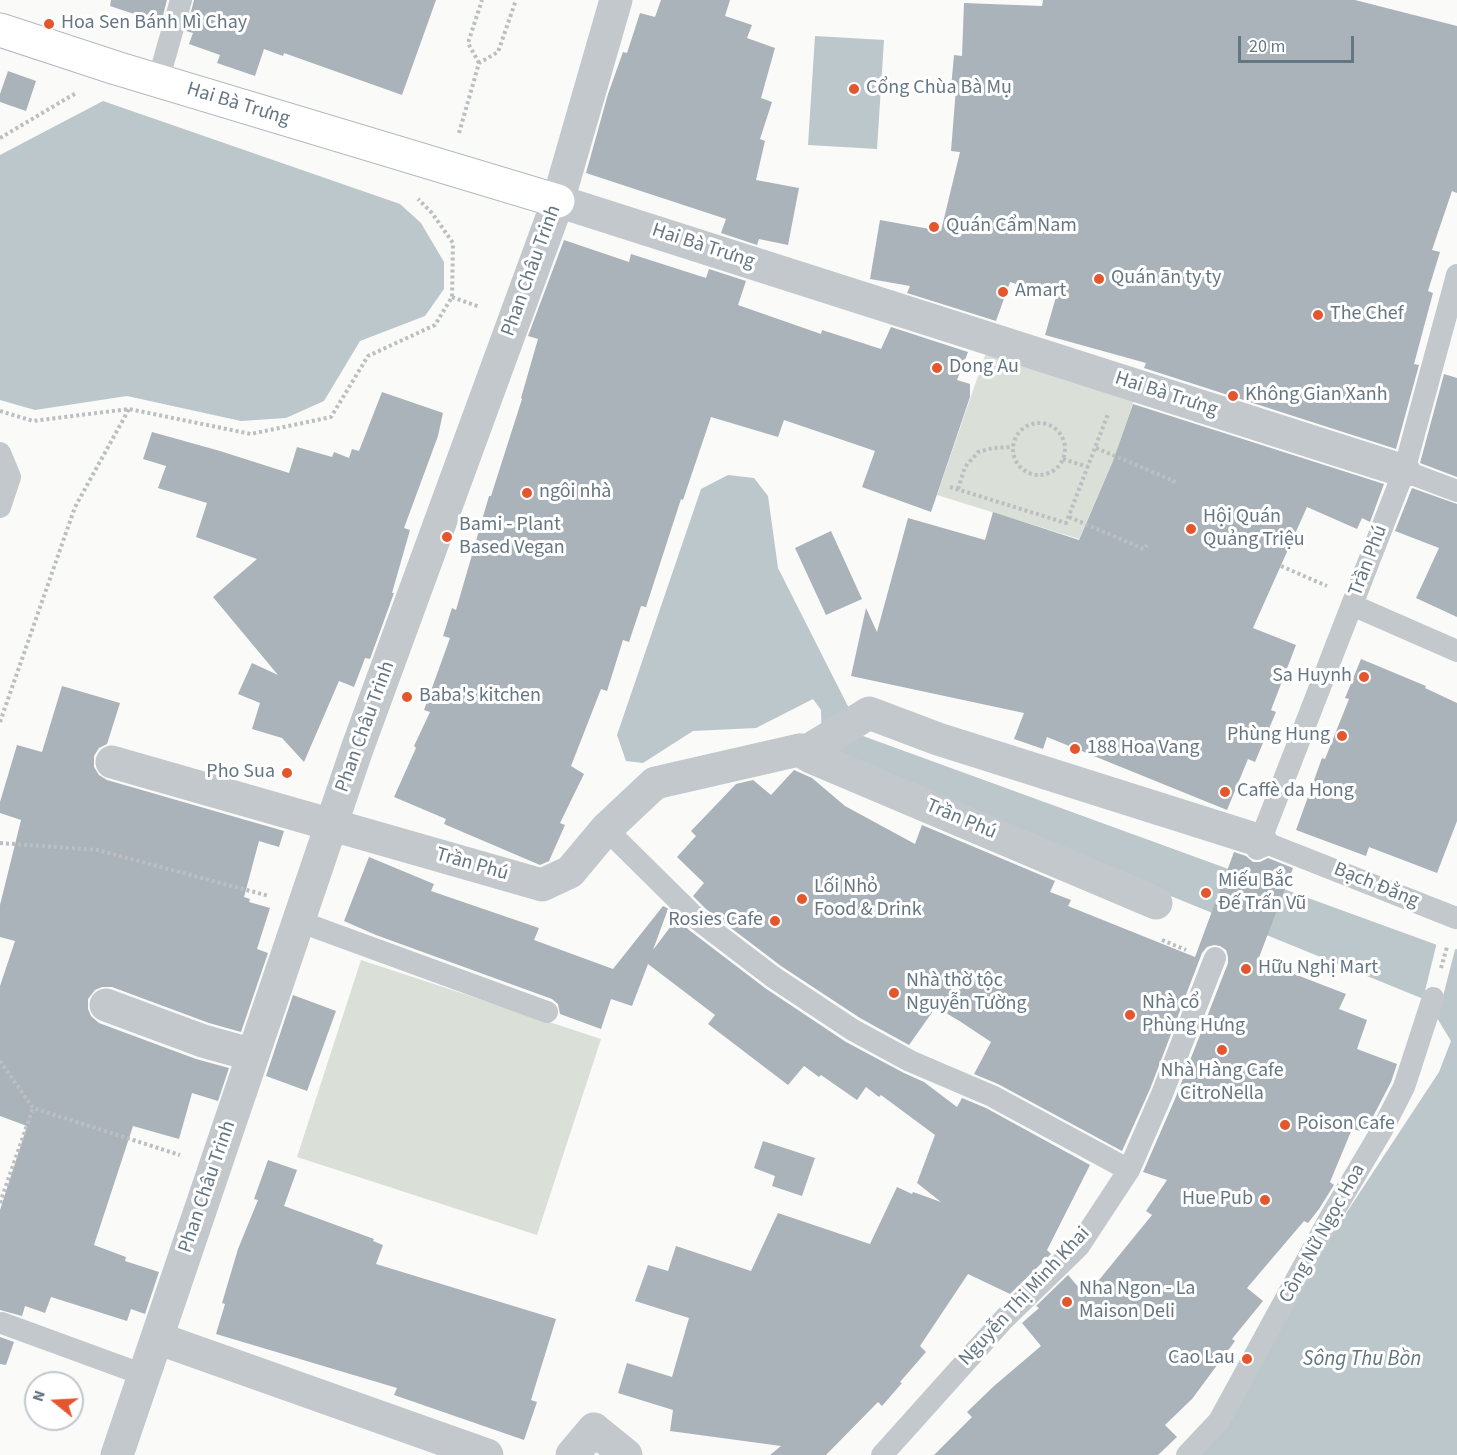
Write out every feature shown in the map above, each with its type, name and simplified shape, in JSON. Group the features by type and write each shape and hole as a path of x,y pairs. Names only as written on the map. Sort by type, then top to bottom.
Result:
{"street":[{"name":"Phan Châu Trinh","path":"117,1455 357,749 558,201 616,0"},
{"name":"Hai Bà Trưng","path":"0,30 159,81 558,201 1404,471"},
{"path":"804,750 869,713 938,739 1259,845"},
{"name":"Trần Phú","path":"112,762 542,885 570,872 606,829 655,783 804,750 811,757 1156,903"},
{"path":"106,1005 203,1041 253,1055"},
{"path":"157,1338 487,1455"},
{"path":"572,1455 594,1429 626,1455"}],"lane":[{"path":"159,81 181,0"},
{"name":"Trần Phú","path":"1259,845 1404,471 1457,275"},
{"path":"0,453 10,477 0,507"},
{"path":"1404,471 1457,491"},
{"path":"1353,602 1457,651"},
{"path":"606,829 697,918 773,976 853,1030 910,1062 992,1096 1129,1170"},
{"name":"Bạch Đằng","path":"1259,845 1456,917"},
{"path":"301,913 547,1011"},
{"name":"Nguyễn Thị Minh Khai","path":"882,1455 1005,1318 1079,1246 1129,1170 1162,1094 1215,958"},
{"name":"Công Nữ Ngọc Hoa","path":"1187,1455 1219,1421 1331,1216 1382,1130 1404,1087 1433,998"},
{"path":"2,1323 144,1375"}],"path":[{"path":"479,63 468,43 482,0"},
{"path":"449,168 479,63 498,52 516,0"},
{"path":"0,138 81,90"},
{"path":"0,411 33,421 129,409 251,434 330,417 368,356 435,325 452,297 453,243 432,213 417,197"},
{"path":"0,722 75,507 129,409"},
{"path":"950,486 1066,523 1110,412"},
{"path":"1039,422 1055,428 1064,442 1063,459 1052,471 1035,475 1020,468 1015,461 1012,447 1016,435 1029,424 1039,422"},
{"path":"958,489 965,467 978,452 1012,447"},
{"path":"1096,448 1174,481 1172,485"},
{"path":"1063,459 1088,468"},
{"path":"1069,517 1144,549 1147,545"},
{"path":"1281,566 1353,602"},
{"path":"0,843 97,850 301,913"},
{"path":"1433,998 1456,917"},
{"path":"0,1061 33,1108 215,1166"},
{"path":"0,1203 33,1108"}],"shaded area":[{"path":"987,350 1135,397 1114,459 1079,539 937,495"},
{"path":"361,960 601,1039 537,1235 297,1157"}],"water":[{"path":"815,36 884,40 877,149 808,145"},
{"path":"103,101 400,204 421,223 444,262 444,289 425,316 360,341 324,401 286,418 241,421 127,396 35,410 0,400 0,155"},
{"name":"Sông Thu Bồn","path":"728,475 754,478 768,496 778,568 863,736 1451,950 1457,949 1457,1455 1187,1455 1439,1072 1451,1041 1426,1000 822,754 821,710 813,699 756,728 693,731 643,763 626,761 617,735 701,489"}],"pier":[{"path":"1437,942 1452,947 1456,946 1442,1000 1424,995"}],"building":[{"path":"111,0 167,0 161,23 110,6"},
{"path":"194,0 436,0 402,95 284,53 283,56 264,49 255,76 217,63 220,55 189,44 193,33 186,31"},
{"path":"661,0 730,0 725,16 752,25 747,38 775,48 761,98 772,102 760,139 765,141 756,180 799,188 788,245 759,239 757,245 721,233 726,219 586,173 608,94 623,52 627,53 640,13 655,17"},
{"path":"1043,0 1355,0 1457,26 1457,193 1452,191 1432,250 1440,252 1428,291 1433,293 1414,364 1419,365 1396,449 1144,368 1146,363 1045,335 1056,297 1010,282 996,321 907,293 910,286 870,279 880,220 941,231 960,152 951,151 956,88 951,88 954,55 962,56 964,3 1042,6"},
{"path":"8,71 36,81 26,111 0,102 0,94"},
{"path":"564,240 629,262 631,254 706,278 709,269 746,281 738,305 821,334 822,330 881,349 891,327 968,352 957,380 970,384 970,397 931,512 862,487 875,451 784,420 778,437 711,417 683,500 681,499 646,607 641,606 629,642 623,640 607,691 601,689 571,766 584,774 560,823 565,825 549,861 540,865 444,824 446,819 394,797 430,712 424,710 450,638 443,636 452,608 456,610 489,496 491,496 522,399 538,339 528,336"},
{"path":"1444,374 1457,378 1457,477 1420,463"},
{"path":"382,392 443,413 438,436 404,528 410,530 392,593 394,593 370,659 365,658 354,687 339,681 304,762 282,738 252,729 260,703 238,694 252,663 278,675 213,597 257,559 196,537 207,503 158,488 166,466 143,459 152,432 289,473 297,447 332,457 334,452 349,458 352,449 359,451"},
{"path":"1133,404 1384,484 1370,522 1362,518 1357,529 1307,507 1253,628 1296,645 1271,710 1276,712 1255,762 1248,759 1227,810 1047,737 1043,749 1014,739 1024,713 851,676 866,608 877,632 908,518 985,540 993,512 1079,540 1113,461"},
{"path":"1412,488 1457,504 1457,617 1416,598 1439,548 1395,531"},
{"path":"831,531 862,599 826,615 795,548"},
{"path":"1361,659 1426,686 1425,688 1457,703 1457,821 1437,873 1369,847 1366,856 1296,830 1322,758 1325,759 1349,699 1345,698"},
{"path":"62,686 120,703 107,744 99,748 94,756 94,767 99,775 107,780 284,831 279,847 259,841 244,897 250,899 249,902 270,908 257,949 268,953 241,1032 209,1023 112,987 95,990 88,999 91,1016 99,1023 196,1059 229,1068 218,1101 192,1093 179,1139 133,1126 94,1245 126,1257 125,1261 159,1272 145,1314 131,1309 127,1321 51,1297 45,1313 25,1306 22,1316 0,1310 0,1210 27,1126 0,1116 0,986 15,941 0,937 0,905 21,820 0,813 0,802 17,745 42,752"},
{"path":"794,770 812,778 845,806 915,844 922,825 1055,881 1050,892 1071,900 1068,906 1195,957 1234,852 1246,856 1253,862 1260,862 1268,858 1293,868 1258,960 1346,994 1339,1009 1367,1020 1357,1049 1397,1064 1391,1082 1365,1132 1352,1129 1330,1182 1334,1185 1319,1209 1308,1223 1304,1221 1247,1288 1263,1301 1232,1339 1235,1341 1192,1399 1165,1425 1177,1437 1158,1455 934,1455 972,1417 967,1412 1041,1346 1022,1323 1039,1308 1036,1306 1068,1275 1086,1296 1152,1215 1146,1211 1167,1180 1143,1172 1175,1099 1228,963 1226,950 1214,945 1207,947 1202,953 1150,1089 1122,1151 998,1084 974,1074 991,1042 936,1007 909,1045 860,1018 781,966 706,909 693,896 704,883 677,857 696,836 691,831 736,784 753,780 771,795"},
{"path":"369,857 434,884 431,891 539,928 534,940 613,969 663,906 667,908 653,950 677,918 689,930 765,988 846,1042 924,1082 957,1107 962,1098 986,1108 1090,1165 1047,1250 1051,1254 1010,1294 968,1274 920,1346 926,1352 900,1382 902,1383 882,1406 878,1402 826,1455 770,1455 781,1446 670,1431 673,1410 618,1393 627,1363 672,1377 689,1318 635,1301 648,1265 668,1271 676,1246 751,1271 778,1213 870,1244 897,1187 941,1202 917,1183 935,1135 881,1095 879,1097 866,1087 857,1100 804,1066 788,1085 708,1024 715,1015 648,964 632,1006 611,999 601,1029 560,1014 558,1004 552,999 376,935 344,921"},
{"path":"293,995 336,1011 307,1091 266,1076"},
{"path":"763,1141 815,1158 802,1196 772,1186 775,1176 754,1168"},
{"path":"268,1160 297,1170 284,1206 374,1239 373,1241 383,1245 376,1264 556,1319 531,1400 537,1402 524,1440 394,1395 397,1388 216,1334 225,1304 222,1303 238,1249 258,1200 254,1199"},
{"path":"0,1337 14,1342 6,1365 0,1364"}],"place":[{"name":"Hoa Sen Bánh Mì Chay","path":"49,24"},
{"name":"Cổng Chùa Bà Mụ","path":"854,89"},
{"name":"Quán Cẩm Nam","path":"934,227"},
{"name":"Quán ān ty ty","path":"1099,279"},
{"name":"Amart","path":"1003,292"},
{"name":"The Chef","path":"1318,315"},
{"name":"Dong Au","path":"937,368"},
{"name":"Không Gian Xanh","path":"1233,396"},
{"name":"ngôi nhà","path":"527,493"},
{"name":"Hội Quán Quảng Triệu","path":"1191,529"},
{"name":"Bami - Plant Based Vegan","path":"447,537"},
{"name":"Sa Huynh","path":"1364,677"},
{"name":"Baba's kitchen","path":"407,697"},
{"name":"Phùng Hung","path":"1342,736"},
{"name":"188 Hoa Vang","path":"1075,749"},
{"name":"Pho Sua","path":"287,773"},
{"name":"Caffè da Hong","path":"1225,792"},
{"name":"Miếu Bắc Đế Trấn Vũ","path":"1206,893"},
{"name":"Lối Nhỏ Food & Drink","path":"802,899"},
{"name":"Rosies Cafe","path":"775,921"},
{"name":"Hữu Nghị Mart","path":"1246,969"},
{"name":"Nhà thờ tộc Nguyễn Tường","path":"894,993"},
{"name":"Nhà cổ Phùng Hưng","path":"1130,1015"},
{"name":"Nhà Hàng Cafe CitroNella","path":"1222,1050"},
{"name":"Poison Cafe","path":"1285,1125"},
{"name":"Hue Pub","path":"1265,1200"},
{"name":"Nha Ngon - La Maison Deli","path":"1067,1302"},
{"name":"Cao Lau","path":"1247,1359"}]}
